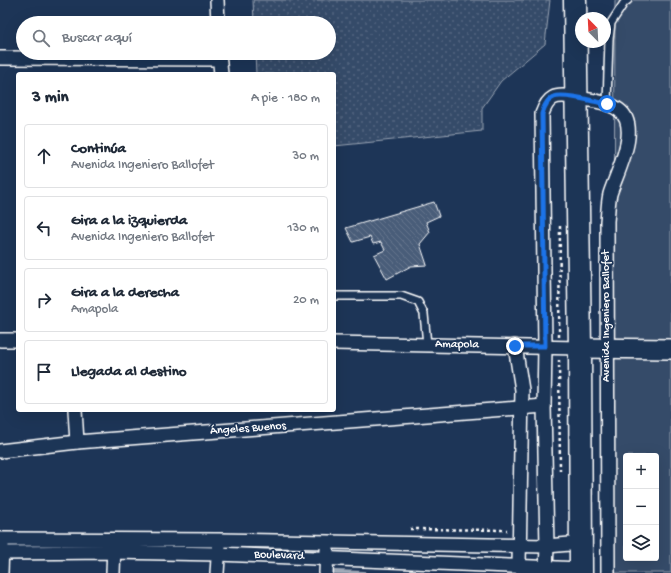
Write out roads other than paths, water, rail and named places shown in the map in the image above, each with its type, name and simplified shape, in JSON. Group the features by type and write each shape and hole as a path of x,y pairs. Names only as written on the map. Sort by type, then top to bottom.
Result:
{"highway":[{"path":"575,0 576,98 570,347 581,543 581,571"}],"street":[{"path":"217,0 218,16"},
{"path":"0,58 16,58"},
{"path":"219,60 221,72"},
{"name":"Avenida Ingeniero Ballofet","path":"546,570 547,546 544,406 545,346 542,114 545,104 554,97 563,96 607,104 620,111 627,122 629,136 624,160 610,196 607,221 608,573"},
{"path":"0,340 16,340"},
{"name":"Amapola","path":"336,343 570,347"},
{"path":"515,346 522,390 523,408 518,546 519,565"},
{"path":"570,347 671,349"},
{"name":"Ángeles Buenos","path":"0,451 77,442 544,406"},
{"path":"75,412 77,442"},
{"path":"1,573 1,539 114,546 219,540 518,546 547,546 581,543"},
{"path":"217,573 219,540"},
{"path":"326,573 328,542"},
{"path":"113,573 114,546"},
{"name":"Boulevard","path":"1,553 114,546 217,554 519,565 546,570 581,571"}],"lane":[{"path":"607,104 609,39 611,23 624,3 628,0"},
{"path":"336,296 401,296 418,302 424,314 427,344"}],"waterway":[{"path":"335,572 364,573"}]}
